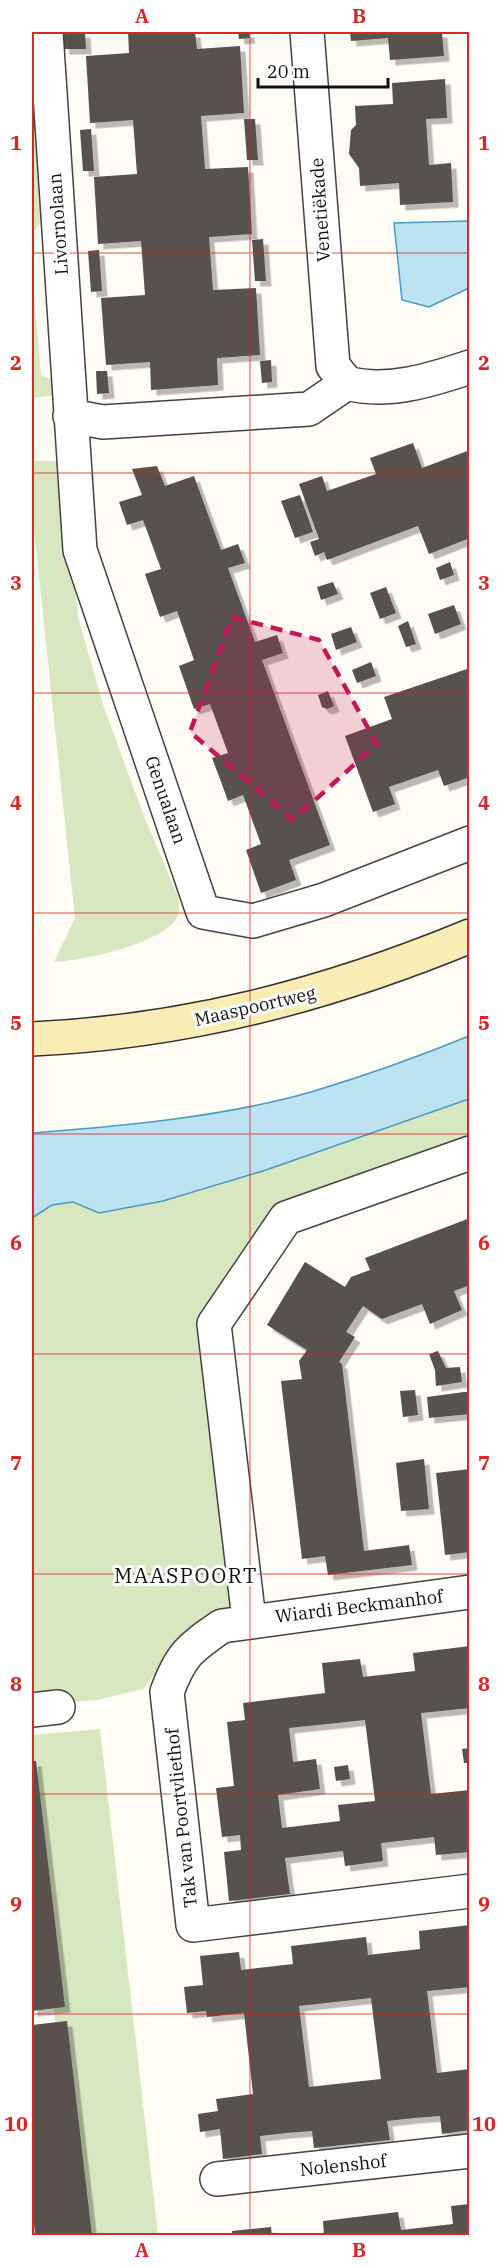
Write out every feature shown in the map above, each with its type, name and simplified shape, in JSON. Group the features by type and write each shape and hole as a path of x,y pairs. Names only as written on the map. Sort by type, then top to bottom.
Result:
{"main road":[{"name":"Maaspoortweg","path":"32,1039 113,1033 225,1016 342,984 470,936"}],"street":[{"name":"Livornolaan","path":"46,32 70,416"},
{"name":"Venetiëkade","path":"307,32 333,366 347,383"},
{"path":"70,416 103,422 309,408 347,383 372,388 388,387 470,367"},
{"name":"Genualaan","path":"70,416 80,550 203,912 254,921 324,900 470,843"},
{"path":"249,1620 214,1324 286,1218 470,1152"},
{"name":"Wiardi Beckmanhof","path":"249,1620 470,1592"},
{"name":"Tak van Poortvliethof","path":"249,1620 222,1626 198,1643 177,1664 167,1692 193,1925 470,1891"},
{"name":"Nolenshof","path":"217,2179 470,2151"}],"highlighted area":[{"path":"232,617 319,640 377,744 293,820 190,732"}],"green space":[{"path":"32,124 39,129 45,217 32,234"},
{"path":"32,271 41,375 54,381 55,395 32,398"},
{"path":"32,461 62,461 65,465 78,617 104,708 145,819 178,896 179,906 178,915 171,925 141,942 102,954 54,962 75,918 33,520"},
{"path":"469,1099 469,1141 336,1188 220,1292 244,1598 222,1615 187,1635 143,1689 97,1700 32,1705 32,1218 52,1205 73,1202 100,1213 163,1201 266,1170"},
{"path":"100,1729 158,2235 78,2235 32,1801 32,1735"}],"water":[{"path":"469,221 469,288 429,307 402,300 394,223"},
{"path":"469,1036 469,1099 266,1170 163,1201 99,1213 73,1202 52,1205 32,1218 32,1133 173,1119 277,1101 371,1073"}],"building":[{"path":"62,32 85,32 86,49 64,49"},
{"path":"128,32 195,32 197,49 240,46 244,113 201,116 205,169 248,167 252,234 209,237 213,290 256,288 260,355 217,358 218,385 151,390 150,362 106,365 101,298 145,295 141,241 98,244 94,177 137,174 133,120 90,123 86,56 129,53"},
{"path":"238,32 249,32 250,38 239,39"},
{"path":"350,32 442,32 444,56 390,60 388,38 351,41"},
{"path":"445,79 447,118 426,119 429,165 451,163 453,202 400,205 399,183 360,186 359,168 349,154 351,130 356,125 355,106 393,104 392,83"},
{"path":"244,119 255,119 258,160 247,160"},
{"path":"91,129 94,171 83,171 80,130"},
{"path":"263,239 266,281 255,281 252,240"},
{"path":"99,250 102,291 91,292 88,251"},
{"path":"271,360 272,382 262,383 260,361"},
{"path":"96,371 107,371 109,393 97,394"},
{"path":"413,443 422,468 470,450 470,538 429,554 418,526 327,560 324,552 315,556 310,542 319,539 299,484 322,476 327,491 376,474 370,458"},
{"path":"157,466 165,486 194,476 221,550 238,544 245,563 228,568 255,642 277,635 283,653 262,660 330,845 289,860 296,880 261,893 246,850 261,844 243,795 228,801 212,758 228,753 210,704 194,709 179,666 194,660 177,611 160,617 145,574 161,569 143,520 127,525 119,502 142,495 132,469"},
{"path":"300,495 313,532 295,538 281,501"},
{"path":"450,562 454,575 440,580 436,568"},
{"path":"333,582 338,594 321,600 317,587"},
{"path":"386,587 396,613 380,619 370,593"},
{"path":"454,605 461,624 435,634 428,614"},
{"path":"408,621 416,644 406,647 398,626"},
{"path":"351,627 357,642 336,650 331,634"},
{"path":"371,662 376,676 357,683 352,670"},
{"path":"470,668 470,777 444,786 438,770 389,787 395,804 373,812 345,736 392,719 384,697"},
{"path":"328,691 334,706 327,709 322,707 318,695"},
{"path":"470,1218 470,1285 454,1291 462,1310 430,1324 422,1304 382,1319 363,1306 346,1332 355,1337 339,1362 342,1364 364,1551 409,1545 412,1565 328,1575 325,1556 302,1559 281,1381 302,1379 299,1361 307,1350 267,1325 305,1262 345,1287 351,1277 370,1270 365,1258"},
{"path":"438,1351 446,1368 460,1367 462,1382 436,1386 435,1370 429,1354"},
{"path":"415,1390 418,1415 403,1417 400,1391"},
{"path":"470,1392 470,1414 429,1418 427,1397"},
{"path":"424,1459 429,1509 401,1511 396,1463"},
{"path":"470,1469 470,1552 445,1555 436,1473"},
{"path":"470,1646 470,1708 421,1713 431,1794 470,1790 470,1852 436,1855 434,1837 381,1843 383,1861 345,1866 343,1851 285,1858 290,1894 229,1901 224,1852 241,1850 240,1835 222,1837 216,1788 234,1786 227,1722 245,1720 243,1703 325,1693 322,1663 360,1659 363,1677 415,1671 413,1653","holes":["365,1720 375,1801 338,1805 340,1821 282,1828 278,1795 320,1789 316,1759 293,1762 289,1728"]},
{"path":"470,1748 470,1763 464,1763 462,1749"},
{"path":"32,1761 36,1761 65,2007 32,2011"},
{"path":"348,1765 350,1779 336,1781 334,1767"},
{"path":"470,1925 470,1987 427,1991 437,2073 470,2069 470,2130 442,2134 440,2116 387,2121 390,2140 314,2148 312,2131 286,2133 260,2136 262,2154 223,2159 220,2129 200,2132 198,2114 218,2111 216,2099 253,2094 244,2013 207,2017 206,2011 187,2013 184,1987 203,1985 200,1956 239,1952 241,1970 293,1964 291,1946 366,1937 368,1955 420,1949 419,1931","holes":["371,1998 381,2079 309,2087 299,2006"]},
{"path":"67,2021 92,2236 35,2236 32,2200 32,2025"},
{"path":"470,2204 470,2236 324,2236 323,2221 398,2212 401,2230 453,2224 451,2206"},
{"path":"271,2227 272,2236 232,2236 232,2231"}],"district":[{"name":"MAASPOORT","path":"186,1575"}]}
